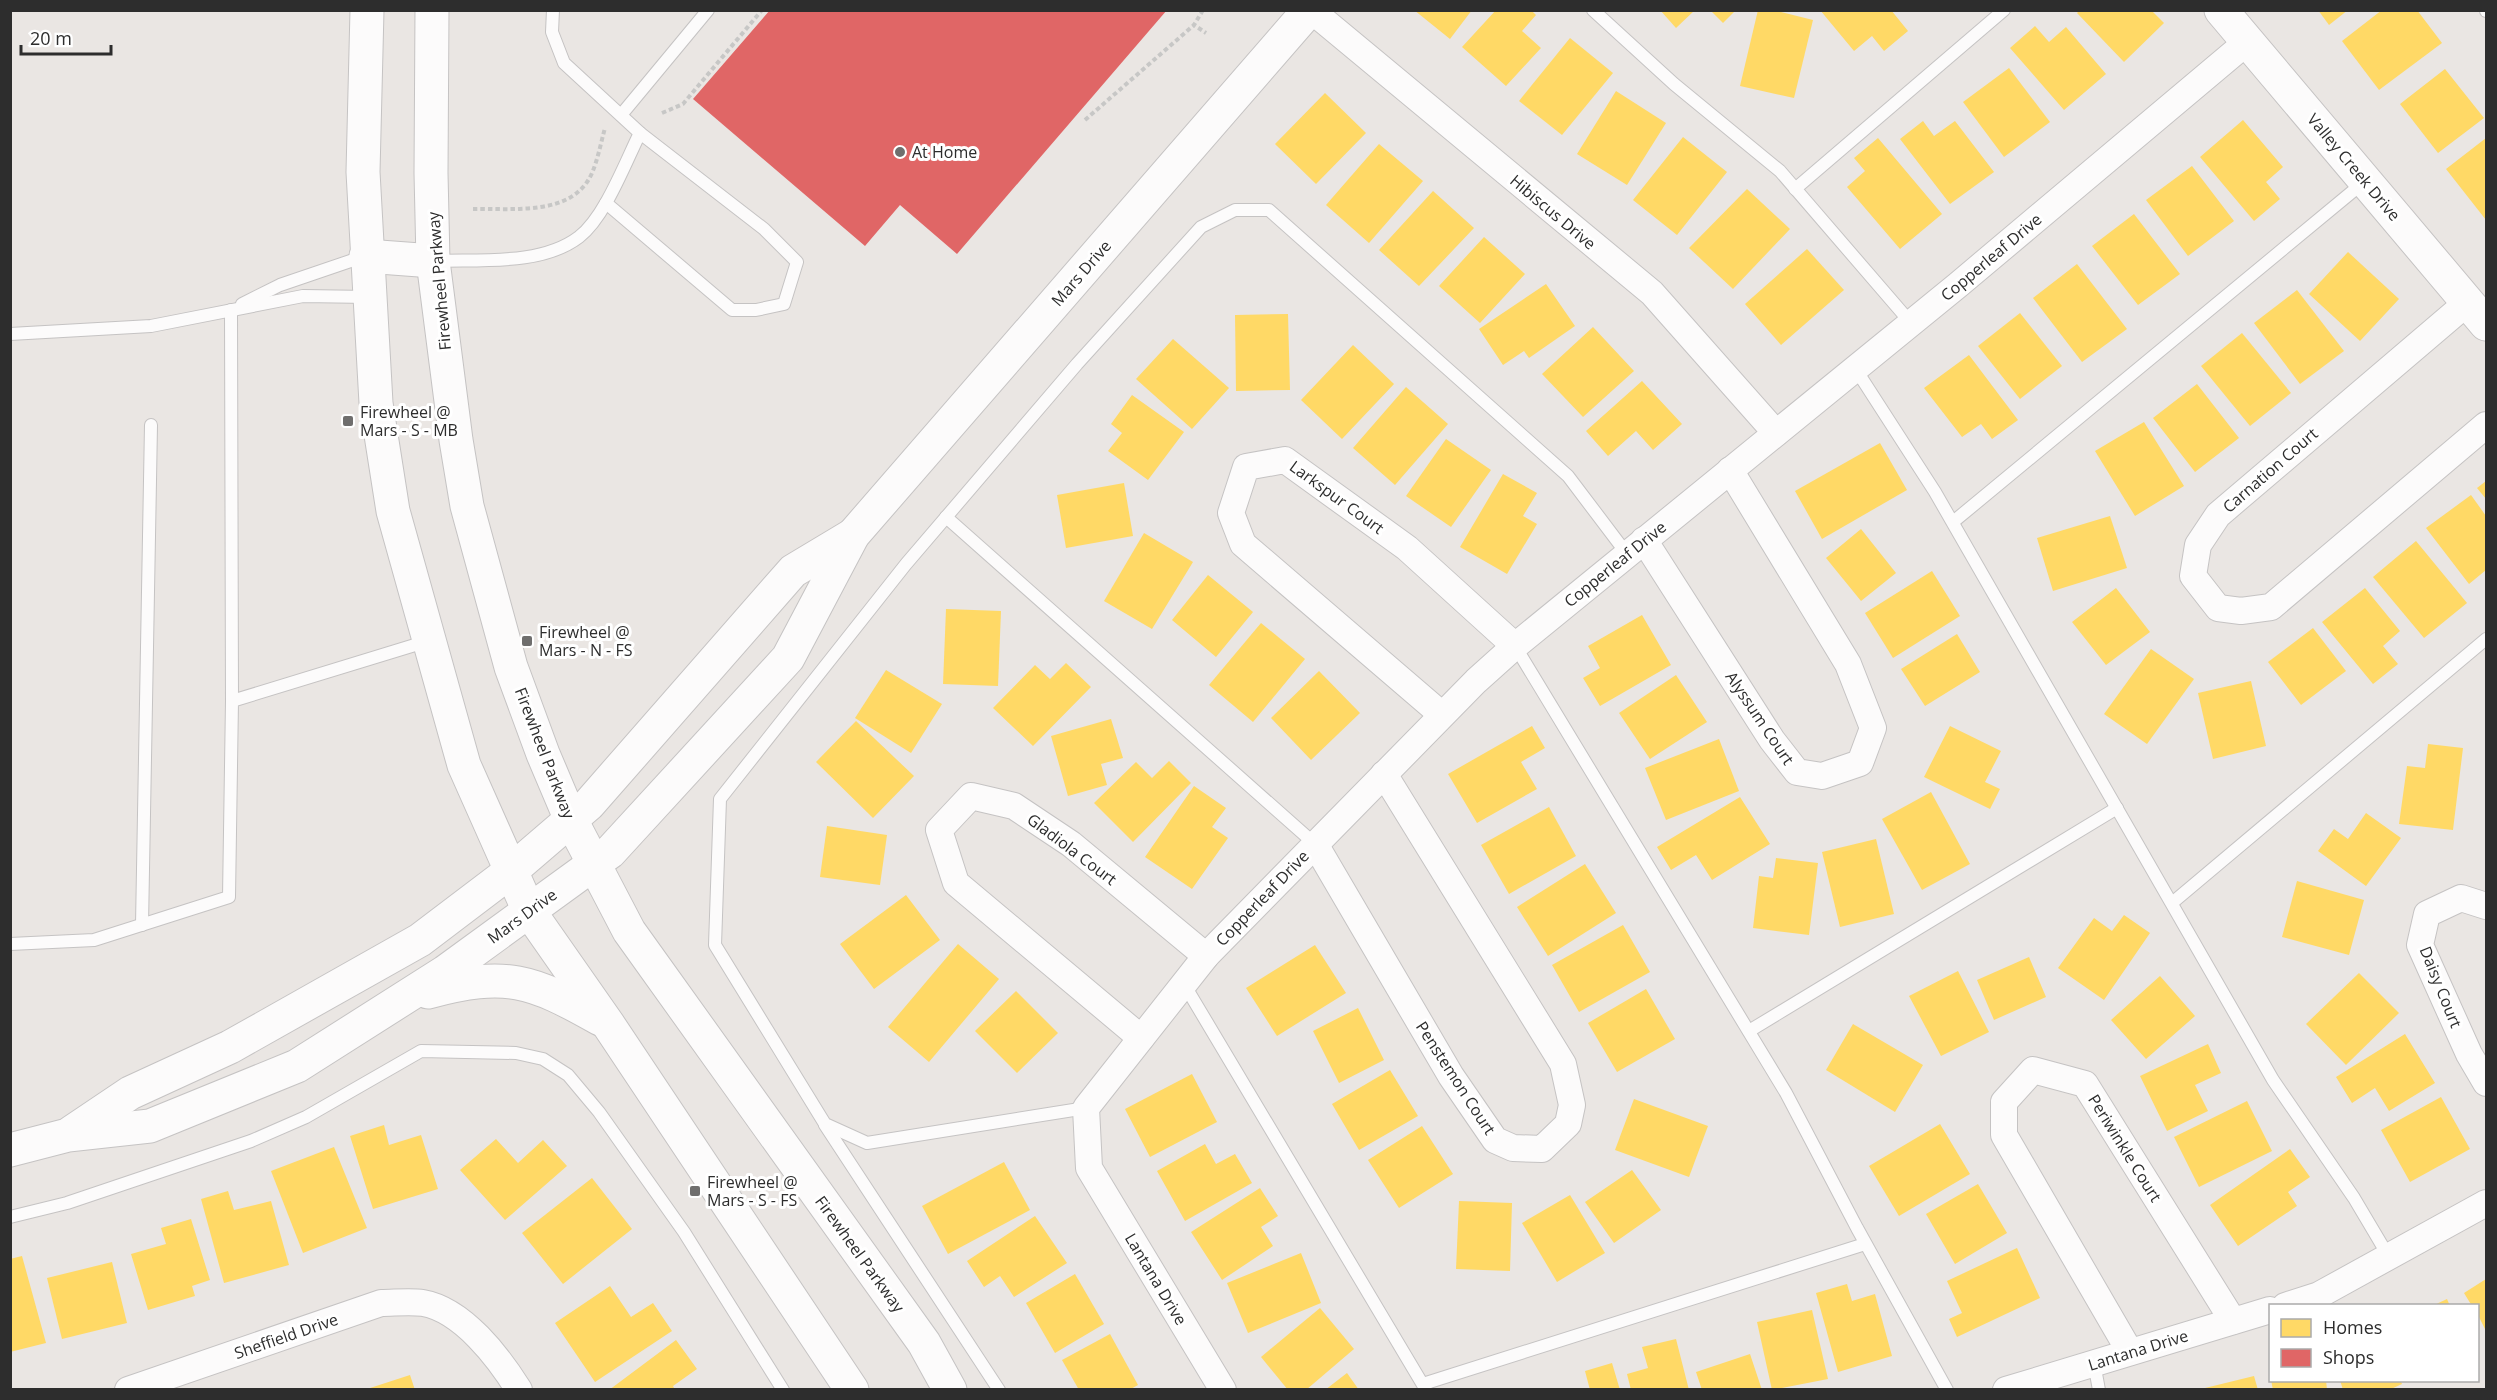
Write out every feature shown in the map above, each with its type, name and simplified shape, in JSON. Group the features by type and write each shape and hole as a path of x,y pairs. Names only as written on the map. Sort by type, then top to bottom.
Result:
{"main road":[{"path":"367,10 363,172 376,403 393,511 464,765 529,911 608,1024 852,1389"},
{"name":"Firewheel Parkway","path":"432,10 430,172 433,261 467,506 511,667 543,754 571,820 629,931 924,1343 950,1389"},
{"name":"Mars Drive","path":"10,1150 68,1135 150,1126 297,1065 406,997 610,852 788,658 853,535 1310,10"},
{"name":"Valley Creek Drive","path":"2221,10 2477,313"},
{"path":"366,256 433,261"},
{"name":"Mars Drive","path":"68,1135 130,1093 230,1047 420,940 511,871 571,820 615,776 793,572 853,535"},
{"path":"406,997 468,981 517,981 540,987 608,1024"}],"street":[{"name":"Hibiscus Drive","path":"1310,10 1652,293 1776,433"},
{"name":"Copperleaf Drive","path":"1086,1108 1206,956 1441,714 1515,646 1911,323 2247,42"},
{"name":"Carnation Court","path":"2477,313 2218,515 2198,545 2193,576 2218,608 2241,611 2271,607 2487,425"},
{"name":"Larkspur Court","path":"1441,714 1243,544 1231,513 1246,467 1285,460 1407,548 1515,646"},
{"name":"Alyssum Court","path":"1636,547 1797,772 1822,776 1860,763 1873,728 1848,664 1730,470"},
{"name":"Penstemon Court","path":"1315,844 1451,1076 1495,1140 1513,1148 1542,1149 1568,1124 1572,1105 1563,1064 1384,774"},
{"name":"Gladiola Court","path":"1141,1038 956,882 939,830 970,795 1014,806 1071,844 1206,956"},
{"name":"Daisy Court","path":"2487,906 2461,898 2427,914 2420,945 2469,1054 2487,1083"},
{"name":"Periwinkle Court","path":"2130,1352 2004,1135 2004,1102 2033,1070 2085,1084 2233,1321"},
{"name":"Lantana Drive","path":"1086,1108 1089,1168 1223,1389"},
{"path":"2288,1304 2319,1295 2487,1203"},
{"name":"Sheffield Drive","path":"128,1389 381,1304 423,1303 447,1312 498,1355 519,1389"},
{"name":"Lantana Drive","path":"2006,1389 2269,1311"}],"lane":[{"path":"553,10 552,32 564,63 640,133 764,229 797,262 784,304 756,310 732,310 606,203"},
{"path":"621,115 708,10"},
{"path":"1593,10 1674,84 1780,171 1911,323"},
{"path":"1795,189 2004,10"},
{"path":"433,261 520,257 547,252 579,237 606,203 640,133"},
{"path":"1953,522 2365,181"},
{"path":"999,1389 825,1124 716,945 720,799 898,573 1077,364 1201,227 1235,210 1269,210 1568,476 1636,547"},
{"path":"231,310 280,285 366,256"},
{"path":"10,334 151,326 303,296 369,297"},
{"path":"10,944 94,940 229,897 232,701 231,310"},
{"path":"1855,368 1953,522 2273,1080 2354,1198 2389,1257"},
{"path":"142,925 151,425"},
{"path":"946,517 1315,844"},
{"path":"2172,903 2487,639"},
{"path":"232,701 430,641"},
{"path":"1515,646 1786,1093 1865,1244 1947,1389"},
{"path":"1749,1031 2117,808"},
{"path":"1184,984 1424,1387 1865,1244"},
{"path":"10,1217 67,1203 251,1141 306,1117 421,1051 516,1053 543,1059 568,1075 599,1112 684,1232 783,1389"},
{"path":"825,1124 867,1143 1086,1108"},
{"path":"2094,1363 2099,1389"}],"path":[{"path":"662,113 683,104 762,10"},
{"path":"1085,120 1194,25 1203,10"},
{"path":"1194,25 1206,33"},
{"path":"473,209 542,208 557,204 582,187 591,174 605,128"}],"building: Homes":[{"path":"1414,10 1472,10 1450,39"},
{"path":"1496,10 1531,10 1536,15 1522,31 1541,48 1506,86 1462,47"},
{"path":"1660,10 1695,10 1676,28"},
{"path":"1710,10 1736,10 1723,23"},
{"path":"1758,10 1773,10 1813,20 1794,98 1740,86"},
{"path":"1820,10 1891,10 1908,31 1884,51 1872,36 1854,51"},
{"path":"2080,10 2151,10 2164,23 2124,62 2077,13"},
{"path":"2318,10 2348,10 2329,25"},
{"path":"2382,10 2417,10 2442,43 2379,90 2342,41"},
{"path":"2035,26 2049,42 2066,27 2106,74 2064,110 2010,48"},
{"path":"1570,38 1613,73 1562,135 1519,101"},
{"path":"2009,68 2050,122 2004,157 1963,102"},
{"path":"2445,69 2484,118 2438,153 2400,104"},
{"path":"1616,91 1666,123 1627,185 1577,154"},
{"path":"1325,93 1366,133 1316,184 1275,144"},
{"path":"2243,120 2283,167 2266,182 2280,199 2254,221 2200,157"},
{"path":"1923,121 1934,136 1955,121 1994,172 1950,204 1900,139"},
{"path":"1683,137 1727,172 1677,235 1633,200"},
{"path":"1878,138 1942,214 1900,249 1847,187 1865,171 1854,158"},
{"path":"2486,138 2486,220 2446,169"},
{"path":"1379,144 1423,181 1369,243 1326,205"},
{"path":"2192,166 2234,221 2188,256 2146,200"},
{"path":"1747,189 1790,229 1733,289 1689,248"},
{"path":"1433,191 1474,228 1419,286 1379,250"},
{"path":"2134,214 2180,274 2138,305 2092,246"},
{"path":"1484,237 1525,274 1480,323 1439,286"},
{"path":"1807,249 1844,290 1781,345 1745,304"},
{"path":"2348,252 2399,299 2360,341 2309,294"},
{"path":"2077,264 2127,329 2082,362 2033,298"},
{"path":"1546,284 1575,326 1529,358 1524,351 1503,365 1479,329"},
{"path":"2297,290 2344,351 2300,384 2254,323"},
{"path":"2020,313 2062,366 2020,399 1978,346"},
{"path":"1288,314 1290,390 1236,391 1235,315"},
{"path":"1593,327 1634,371 1583,417 1542,374"},
{"path":"2242,333 2291,393 2250,426 2201,366"},
{"path":"1173,339 1229,388 1192,429 1136,379"},
{"path":"1353,345 1394,384 1342,439 1301,400"},
{"path":"1969,355 2018,420 1992,439 1981,424 1962,437 1924,388"},
{"path":"1642,381 1682,424 1653,450 1636,431 1608,456 1586,431"},
{"path":"2197,384 2239,438 2195,472 2153,418"},
{"path":"1406,387 1448,424 1395,485 1353,448"},
{"path":"1132,395 1184,432 1148,480 1108,451 1122,433 1111,424"},
{"path":"2144,422 2184,486 2135,516 2095,451"},
{"path":"1446,439 1491,470 1451,527 1406,496"},
{"path":"1880,443 1907,490 1822,539 1795,491"},
{"path":"1503,474 1537,493 1523,516 1537,524 1507,574 1460,547"},
{"path":"2486,481 2486,499 2477,488"},
{"path":"1124,483 1133,536 1066,548 1057,495"},
{"path":"2471,495 2486,516 2486,570 2469,584 2426,528"},
{"path":"2110,516 2127,568 2053,591 2037,538"},
{"path":"1861,529 1896,573 1861,601 1826,558"},
{"path":"1144,533 1193,562 1152,629 1104,601"},
{"path":"2416,541 2467,603 2424,638 2373,577"},
{"path":"1932,571 1960,616 1893,658 1865,613"},
{"path":"1208,575 1253,612 1216,657 1172,620"},
{"path":"2116,588 2150,632 2106,665 2072,622"},
{"path":"2365,588 2400,631 2383,646 2398,664 2373,684 2322,622"},
{"path":"946,609 1001,611 998,686 943,684"},
{"path":"1642,615 1671,665 1600,706 1583,678 1600,668 1588,646"},
{"path":"1261,623 1305,659 1253,722 1209,685"},
{"path":"2313,628 2346,671 2301,705 2268,662"},
{"path":"1957,634 1980,672 1925,706 1901,669"},
{"path":"2151,649 2194,679 2147,744 2104,714"},
{"path":"1066,663 1091,687 1033,746 993,708 1035,665 1050,679"},
{"path":"886,670 942,704 911,753 855,718"},
{"path":"1319,671 1360,713 1311,760 1271,718"},
{"path":"1676,675 1707,722 1650,759 1619,713"},
{"path":"2251,681 2266,746 2213,759 2198,693"},
{"path":"1111,719 1123,758 1101,764 1107,785 1068,796 1051,736"},
{"path":"856,721 914,776 873,818 816,762"},
{"path":"1532,726 1545,748 1521,762 1537,789 1477,823 1448,774"},
{"path":"1950,726 2001,751 1985,782 2000,789 1990,809 1924,777"},
{"path":"1719,739 1739,791 1666,820 1645,768"},
{"path":"2428,744 2463,748 2453,830 2399,824 2407,766 2425,768"},
{"path":"1169,761 1191,783 1133,842 1094,803 1136,762 1152,778"},
{"path":"1194,786 1226,808 1212,827 1228,838 1192,889 1145,857"},
{"path":"1931,792 1970,864 1922,890 1882,819"},
{"path":"1740,797 1770,844 1712,880 1696,855 1671,870 1657,847"},
{"path":"1549,807 1576,856 1509,894 1481,845"},
{"path":"2366,813 2401,838 2366,886 2318,851 2334,829 2348,839"},
{"path":"827,826 887,835 880,885 820,877"},
{"path":"1876,839 1894,914 1840,927 1822,852"},
{"path":"1776,858 1818,863 1809,935 1753,928 1759,876 1773,878"},
{"path":"1585,864 1616,913 1548,956 1517,907"},
{"path":"2297,881 2364,900 2349,955 2282,937"},
{"path":"906,895 940,940 874,989 840,944"},
{"path":"2124,915 2150,933 2104,1000 2058,968 2094,918 2112,931"},
{"path":"1623,925 1650,972 1579,1012 1552,965"},
{"path":"958,944 999,979 929,1062 888,1027"},
{"path":"1315,945 1346,993 1277,1036 1246,988"},
{"path":"2029,957 2046,997 1994,1020 1977,980"},
{"path":"1958,971 1989,1032 1941,1056 1909,996"},
{"path":"2359,973 2399,1013 2346,1065 2306,1024"},
{"path":"2160,976 2195,1016 2146,1059 2111,1020"},
{"path":"1646,989 1675,1039 1617,1072 1588,1023"},
{"path":"1016,991 1058,1033 1017,1073 975,1031"},
{"path":"1358,1008 1384,1060 1339,1083 1313,1031"},
{"path":"1853,1024 1923,1065 1895,1112 1826,1070"},
{"path":"2405,1034 2435,1083 2389,1111 2375,1088 2352,1103 2336,1077"},
{"path":"2208,1044 2221,1073 2195,1085 2208,1111 2167,1131 2140,1076"},
{"path":"1390,1070 1418,1116 1359,1150 1332,1104"},
{"path":"1192,1074 1217,1122 1150,1157 1125,1109"},
{"path":"2441,1097 2470,1149 2410,1182 2381,1130"},
{"path":"1634,1099 1708,1126 1689,1177 1615,1150"},
{"path":"2247,1101 2272,1151 2199,1187 2174,1137"},
{"path":"1940,1124 1970,1174 1899,1216 1869,1166"},
{"path":"384,1125 389,1145 421,1135 438,1189 373,1209 350,1136"},
{"path":"1422,1126 1453,1174 1399,1208 1368,1160"},
{"path":"496,1139 518,1163 543,1140 567,1166 505,1220 460,1170"},
{"path":"1205,1144 1216,1164 1235,1154 1252,1183 1185,1221 1157,1171"},
{"path":"334,1147 367,1228 303,1253 271,1171"},
{"path":"2290,1149 2310,1177 2288,1192 2297,1206 2238,1246 2210,1205"},
{"path":"1004,1162 1030,1210 948,1254 922,1206"},
{"path":"1632,1170 1661,1210 1614,1243 1585,1202"},
{"path":"592,1178 632,1229 563,1284 522,1233"},
{"path":"1978,1184 2007,1233 1955,1264 1926,1214"},
{"path":"1260,1188 1278,1216 1261,1227 1273,1246 1222,1280 1191,1232"},
{"path":"228,1191 234,1210 271,1201 289,1265 224,1283 201,1199"},
{"path":"1570,1195 1605,1253 1557,1282 1522,1223"},
{"path":"1459,1201 1512,1203 1510,1271 1456,1269"},
{"path":"1035,1216 1067,1263 1014,1297 1000,1276 984,1287 967,1261"},
{"path":"191,1219 210,1280 192,1286 195,1296 148,1310 131,1254 166,1244 161,1228"},
{"path":"2017,1248 2040,1298 1957,1337 1949,1319 1962,1313 1947,1281"},
{"path":"1301,1253 1321,1303 1248,1333 1227,1283"},
{"path":"22,1256 46,1343 10,1352 10,1259"},
{"path":"112,1262 127,1323 62,1339 47,1278"},
{"path":"1075,1274 1104,1324 1055,1353 1026,1303"},
{"path":"2486,1279 2486,1331 2479,1317 2479,1304 2471,1304 2464,1293"},
{"path":"1847,1284 1852,1301 1875,1294 1892,1356 1838,1372 1816,1293"},
{"path":"610,1286 631,1317 653,1303 672,1331 595,1382 555,1323"},
{"path":"2447,1299 2449,1304 2436,1304"},
{"path":"1320,1308 1354,1349 1306,1390 1288,1390 1261,1357"},
{"path":"1812,1310 1828,1379 1772,1390 1757,1322"},
{"path":"1110,1334 1138,1385 1129,1390 1079,1390 1062,1360"},
{"path":"1676,1339 1689,1390 1631,1390 1627,1374 1648,1368 1642,1347"},
{"path":"676,1340 697,1369 673,1386 675,1390 609,1390"},
{"path":"1750,1354 1762,1390 1702,1390 1696,1372"},
{"path":"1612,1363 1620,1390 1590,1390 1585,1371"},
{"path":"1347,1373 1359,1390 1325,1390"},
{"path":"410,1375 415,1390 367,1390 367,1389"},
{"path":"2254,1376 2258,1390 2201,1390 2201,1389"},
{"path":"2271,1382 2326,1382 2327,1390 2273,1390"},
{"path":"2341,1382 2401,1382 2402,1384 2389,1390 2343,1390"}],"building: Shops":[{"name":"At Home","path":"770,10 1167,10 957,254 900,205 865,246 693,99"}],"place":[{"name":"At Home","path":"900,152"},
{"name":"Firewheel @ Mars - S - MB","path":"348,421"},
{"name":"Firewheel @ Mars - N - FS","path":"527,641"},
{"name":"Firewheel @ Mars - S - FS","path":"695,1191"}]}
